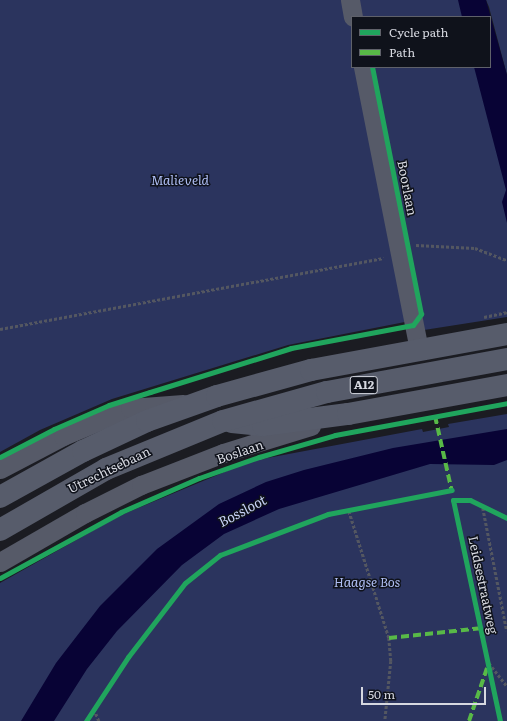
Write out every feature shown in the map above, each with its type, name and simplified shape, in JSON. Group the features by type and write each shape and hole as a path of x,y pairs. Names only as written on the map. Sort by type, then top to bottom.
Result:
{"main road":[{"name":"A12","path":"196,403 311,370 507,334"},
{"name":"A12","path":"223,421 327,392 507,359"},
{"name":"Boslaan","path":"348,414 507,385"},
{"name":"Utrechtsebaan","path":"0,497 83,451 196,403"},
{"name":"A12","path":"223,421 263,425 348,414"},
{"name":"Utrechtsebaan","path":"0,530 106,469 223,421"}],"street":[{"path":"350,0 353,16"},
{"name":"Boorlaan","path":"363,68 419,350"},
{"path":"0,469 63,436 130,408 196,403"},
{"name":"Boslaan","path":"0,562 85,513 141,485 247,445 348,414"}],"path":[{"path":"0,329 400,255 412,245 475,248 507,260"},
{"path":"477,318 507,312"},
{"path":"477,504 489,511"},
{"path":"484,508 507,631"},
{"path":"342,512 356,509"},
{"path":"349,511 389,638 391,661 386,721"},
{"path":"487,656 492,678"},
{"path":"489,663 507,686"},
{"path":"90,715 98,702"},
{"path":"94,709 99,721"}],"green space":[{"name":"Malieveld","path":"0,0 471,0 476,16 351,16 351,68 490,68 507,126 507,317 424,330 410,321 288,345 112,399 40,430 0,452"},
{"path":"486,0 507,0 507,75 489,7"},
{"name":"Haagse Bos","path":"507,414 507,721 0,721 0,583 119,516 251,461 422,429 423,432 449,427 448,424"}],"water":[{"path":"458,0 486,0 490,16 462,16"},
{"path":"491,18 507,75 507,223 502,202 506,190 474,68 491,68"},
{"name":"Bossloot","path":"507,429 507,460 494,465 430,464 279,509 224,534 182,565 117,631 87,669 54,721 21,721 56,663 100,606 157,549 219,504 266,482 304,470 393,448"}],"marked path":[{"path":"435,416 452,492"},
{"path":"389,638 482,628"},
{"path":"469,721 487,668"}],"cycle path":[{"path":"0,457 54,429 109,405 291,348 413,325 421,314 372,68"},
{"path":"0,578 121,512 199,478 259,457 335,435 507,403"},
{"path":"86,721 128,657 185,583 220,555 328,514 452,490"},
{"name":"Leidsestraatweg","path":"500,721 453,500 470,500 507,518"}]}
